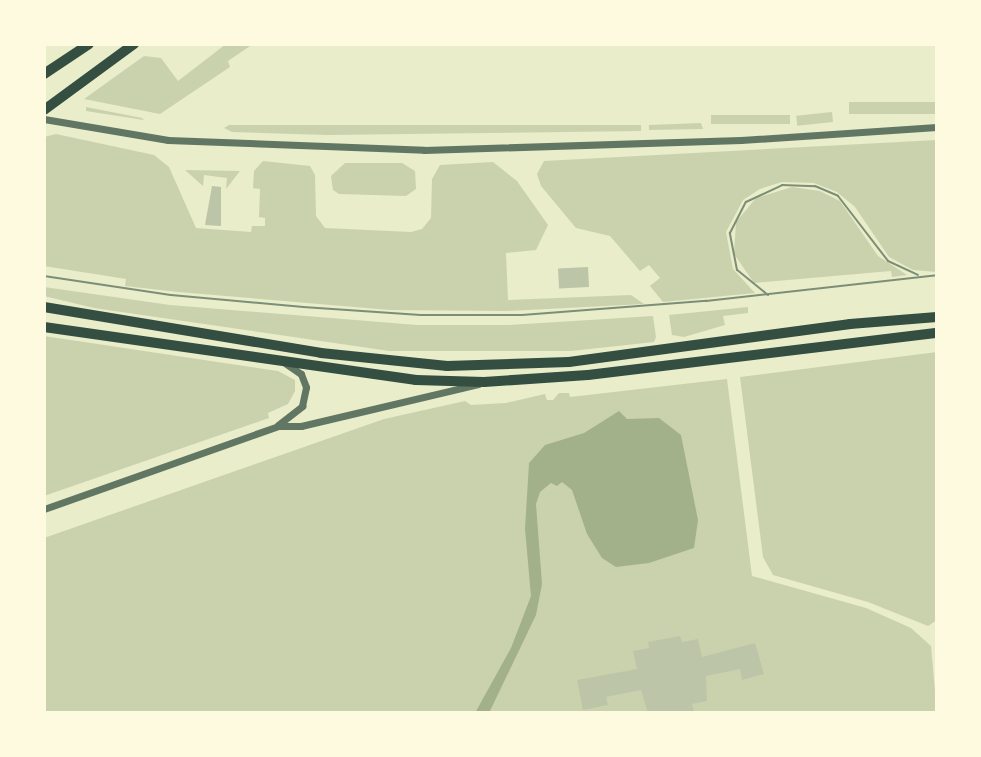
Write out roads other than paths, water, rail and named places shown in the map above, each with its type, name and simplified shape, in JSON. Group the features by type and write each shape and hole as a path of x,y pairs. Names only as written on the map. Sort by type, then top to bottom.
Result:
{"main road":[{"path":"44,74 89,44"},
{"path":"44,110 134,44"},
{"path":"44,307 321,353 447,366 569,362 850,324 937,317"},
{"path":"44,327 416,380 484,382 588,374 937,333"}],"street":[{"path":"44,119 168,140 424,150 741,140 937,127"},
{"path":"278,426 302,405 306,387 301,374 285,363"},
{"path":"44,509 278,426 301,426 453,393 484,382"}],"tram line":[{"path":"768,295 737,270 730,233 746,202 782,185 815,186 838,196 888,261 918,275"},
{"path":"44,276 171,295 303,307 421,315 522,315 706,301 937,275"}]}
